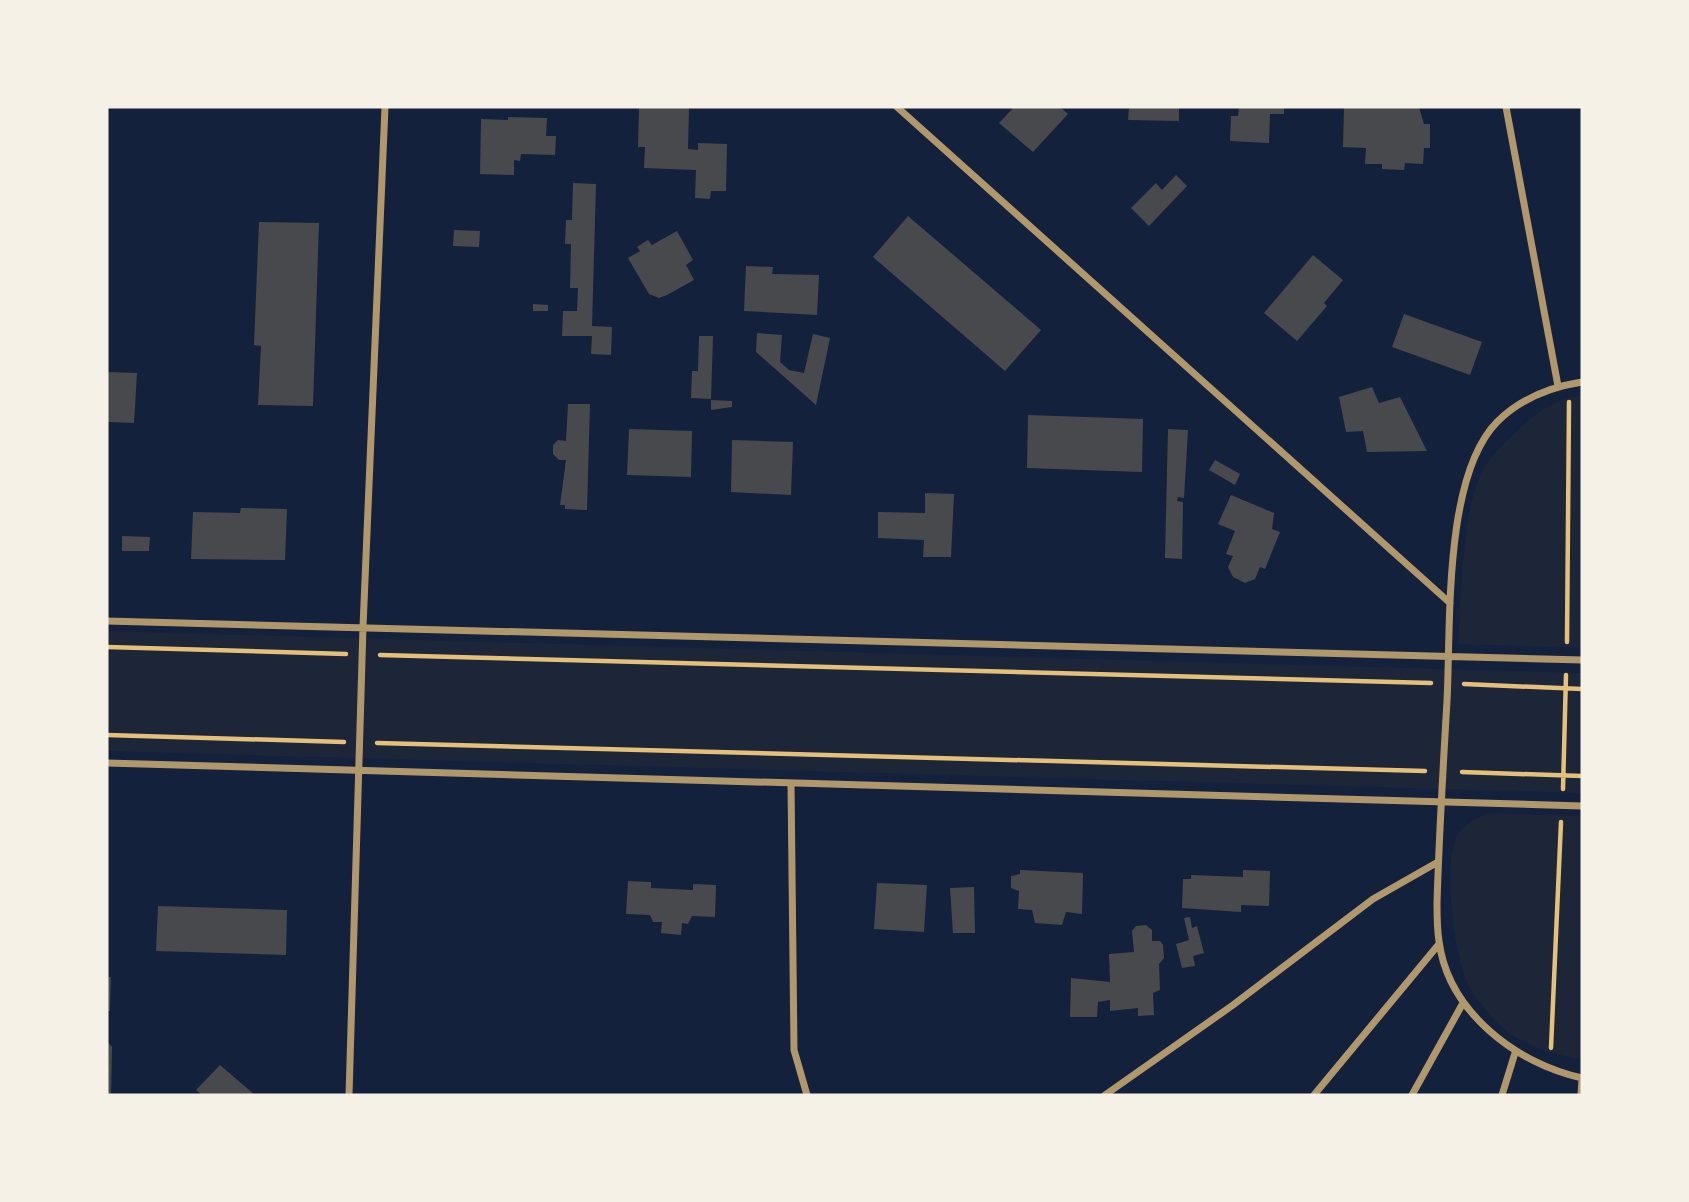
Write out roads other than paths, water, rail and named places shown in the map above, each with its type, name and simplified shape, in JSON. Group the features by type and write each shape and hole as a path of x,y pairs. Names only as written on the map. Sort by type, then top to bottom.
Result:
{"street":[{"path":"349,1095 363,627 385,107"},
{"path":"897,107 1450,603"},
{"path":"1506,107 1558,386"},
{"path":"1581,1095 1582,1078 1549,1070 1515,1053 1463,1003 1439,944 1438,862 1450,603 1458,513 1473,463 1496,423 1529,397 1558,386 1582,382"},
{"path":"107,621 1582,660"},
{"path":"107,764 1582,806"},
{"path":"791,783 794,1050 807,1095"},
{"path":"1105,1095 1233,1005 1373,900 1438,862"},
{"path":"1314,1095 1439,944"},
{"path":"1412,1095 1463,1003"},
{"path":"1502,1095 1515,1053"}]}
